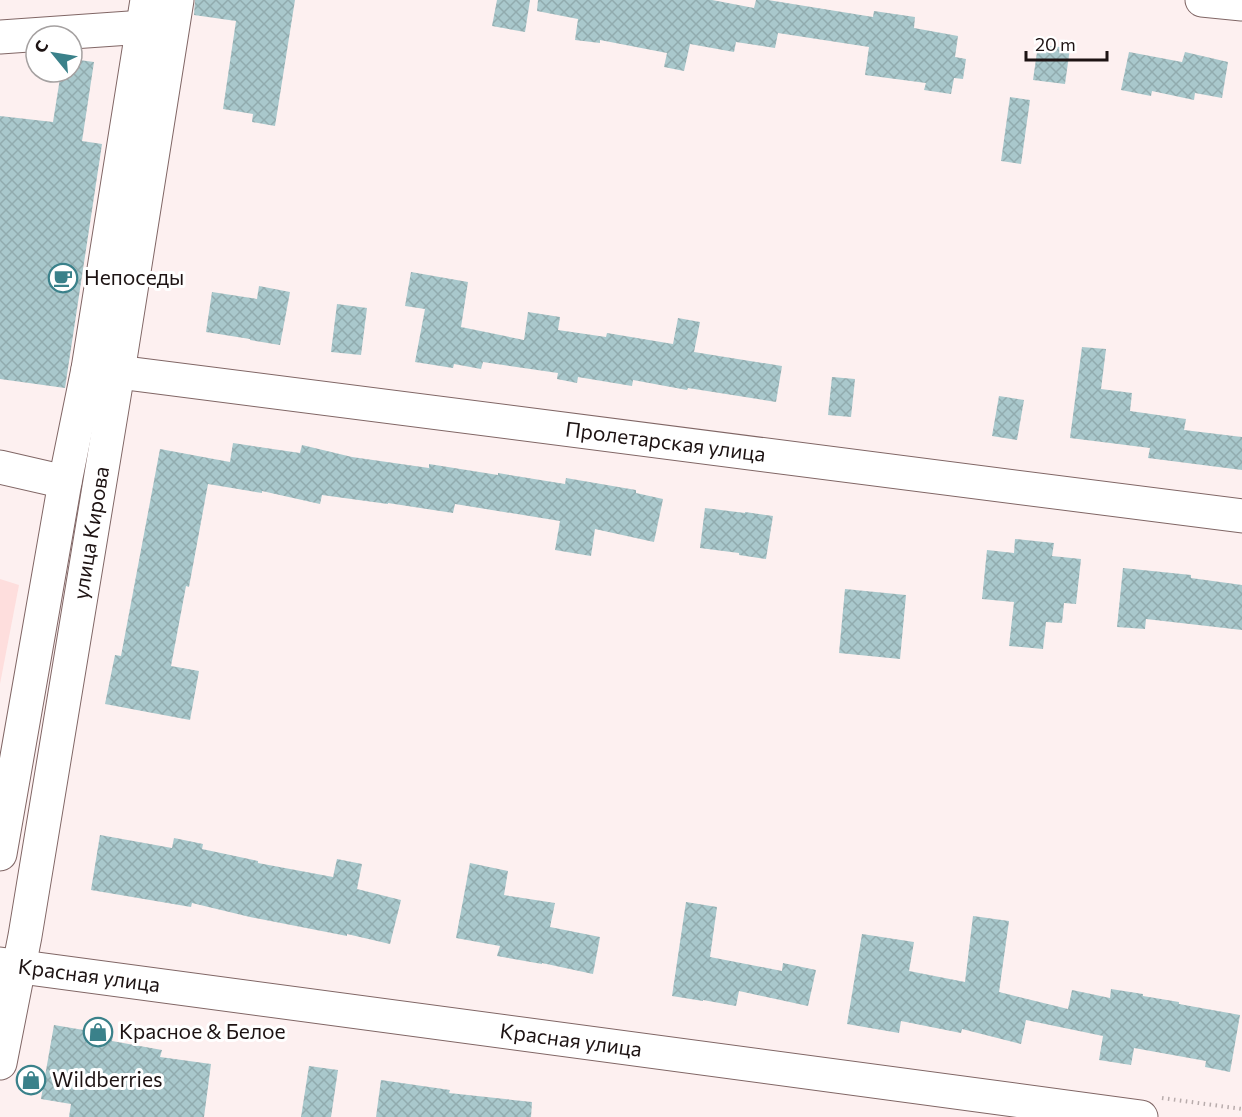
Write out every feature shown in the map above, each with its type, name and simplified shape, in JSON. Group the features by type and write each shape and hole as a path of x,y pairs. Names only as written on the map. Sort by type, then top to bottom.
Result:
{"street":[{"name":"улица Кирова","path":"0,854 65,482 103,370 177,0"},
{"path":"1202,0 1242,4"},
{"name":"улица Кирова","path":"0,1063 9,966 103,370 146,14"},
{"path":"0,37 146,14"},
{"name":"Пролетарская улица","path":"103,370 1242,516"},
{"path":"0,467 65,482"},
{"name":"Красная улица","path":"9,966 1141,1117"}],"shaded area":[{"path":"0,579 19,585 0,684"}],"building":[{"path":"195,0 295,0 275,126 252,122 253,114 223,109 236,21 194,15"},
{"path":"497,0 530,0 525,32 492,26"},
{"path":"538,0 712,0 754,8 756,0 768,0 873,17 874,11 915,17 914,28 958,36 955,57 966,59 963,79 954,78 951,94 924,90 926,83 865,75 869,47 778,33 775,48 736,42 734,52 690,44 684,71 664,67 667,53 600,40 600,43 575,40 578,19 537,11"},
{"path":"1038,45 1070,48 1065,84 1033,80"},
{"path":"1129,52 1182,62 1185,52 1228,62 1222,98 1195,93 1194,100 1152,91 1151,96 1121,90"},
{"path":"84,61 94,62 82,141 102,144 65,388 0,379 0,116 53,122 59,84 84,84"},
{"path":"1010,97 1030,100 1021,164 1001,161"},
{"path":"411,272 468,282 461,327 524,340 528,312 560,317 558,330 606,337 607,333 673,344 678,318 700,322 694,352 782,366 776,402 633,380 632,386 578,377 577,383 557,379 558,373 483,362 481,369 454,364 453,368 415,362 425,309 405,306"},
{"path":"259,286 290,292 280,345 206,332 212,292 257,299"},
{"path":"337,304 367,308 361,355 331,352"},
{"path":"1082,347 1106,349 1101,389 1132,393 1130,411 1186,419 1184,430 1242,437 1242,470 1148,458 1150,448 1070,438"},
{"path":"832,377 855,379 851,417 828,415"},
{"path":"999,396 1024,400 1017,440 992,436"},
{"path":"233,443 300,453 302,445 352,457 429,468 429,464 565,484 566,478 636,490 636,493 663,499 654,542 595,529 591,556 555,550 560,521 455,504 453,513 322,495 320,504 262,491 262,493 208,484 189,587 186,586 171,666 199,671 190,720 105,704 115,655 121,656 160,449 230,462"},
{"path":"705,508 773,516 766,559 700,548"},
{"path":"1015,539 1054,543 1052,556 1081,559 1076,604 1064,603 1062,623 1046,622 1043,649 1009,646 1014,602 982,599 987,550 1014,553"},
{"path":"1123,568 1191,575 1191,578 1242,585 1242,630 1146,619 1145,629 1117,627"},
{"path":"845,589 906,595 900,659 839,653"},
{"path":"100,835 172,848 174,838 203,844 202,849 258,861 258,863 333,877 337,859 362,864 357,889 401,900 390,944 250,917 192,903 191,907 91,890"},
{"path":"470,863 508,871 504,895 555,903 550,927 600,937 593,974 497,956 500,946 456,938"},
{"path":"686,902 717,907 710,957 782,971 783,963 816,970 808,1006 739,991 736,1006 672,996"},
{"path":"973,916 1009,921 999,992 1068,1009 1072,990 1110,998 1111,989 1240,1015 1230,1072 1205,1067 1206,1061 1134,1048 1131,1065 1099,1060 1103,1036 1026,1020 1021,1044 962,1029 961,1033 901,1021 899,1033 847,1024 862,934 914,942 909,971 965,982"},
{"path":"54,1025 113,1035 112,1041 162,1050 160,1057 211,1064 204,1117 69,1117 71,1104 41,1099"},
{"path":"309,1066 338,1070 331,1117 301,1117"},
{"path":"381,1080 450,1090 449,1093 532,1102 531,1117 376,1117"}],"place":[{"name":"Непоседы","path":"63,278"},
{"name":"Красное & Белое","path":"98,1032"},
{"name":"Wildberries","path":"31,1080"}]}
